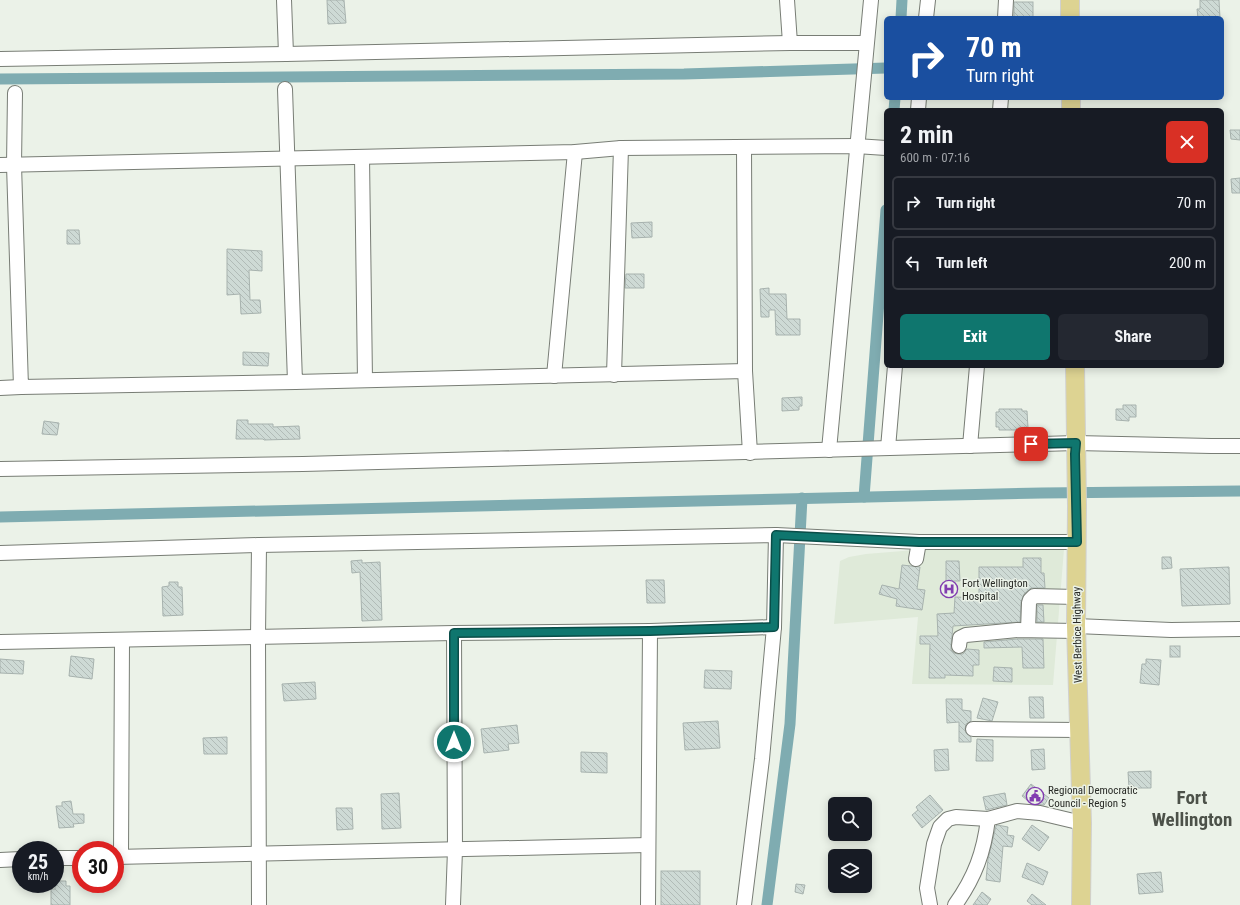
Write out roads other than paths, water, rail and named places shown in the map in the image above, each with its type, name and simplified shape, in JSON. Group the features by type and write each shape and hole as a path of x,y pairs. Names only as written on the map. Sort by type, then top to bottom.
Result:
{"main road":[{"path":"1070,0 1070,16"},
{"name":"West Berbice Highway","path":"1075,368 1077,506 1076,629 1082,823 1081,905"}],"street":[{"path":"284,0 286,54"},
{"path":"787,0 790,43"},
{"path":"829,450 856,146 864,81 866,43 871,0"},
{"path":"926,16 928,0"},
{"path":"1005,16 1006,0"},
{"path":"0,59 790,43 866,43"},
{"path":"285,89 286,158 295,382"},
{"path":"15,93 14,165 21,387"},
{"path":"0,165 575,152 621,148 856,146 884,148"},
{"path":"744,147 745,370 750,453"},
{"path":"614,375 621,148"},
{"path":"554,376 575,152"},
{"path":"362,157 365,380"},
{"path":"888,448 895,368"},
{"path":"970,446 977,368"},
{"path":"0,388 614,375 745,370"},
{"path":"0,469 303,464 970,446 1076,448 1240,446"},
{"path":"0,553 259,545 776,535 919,542 1077,542"},
{"path":"744,905 762,759 774,627 776,535"},
{"path":"916,559 919,542"},
{"path":"258,905 259,545"},
{"path":"1028,630 1029,603 1031,598 1037,596 1076,597"},
{"path":"0,642 454,633 650,631 774,627"},
{"path":"959,646 960,638 966,634 996,631 1240,628"},
{"path":"648,905 650,631"},
{"path":"453,905 455,850 454,633"},
{"path":"118,841 122,640"},
{"path":"973,729 1080,730"},
{"path":"930,905 927,888 934,844 940,827 948,819 956,817 988,818 1017,811 1040,813 1082,823"},
{"path":"955,905 965,891 980,862 986,836 988,818"},
{"path":"124,857 648,845"},
{"path":"0,860 12,859"}],"waterway":[{"path":"901,16 902,0"},
{"path":"0,79 684,74 884,68"},
{"path":"894,108 895,100"},
{"path":"864,497 884,236"},
{"path":"0,517 1042,493 1240,491"},
{"path":"767,905 790,724 802,498"}],"place":[{"name":"Fort Wellington Hospital","path":"949,589"},
{"name":"Regional Democratic Council - Region 5","path":"1035,796"}],"district":[{"name":"Fort Wellington","path":"1192,808"}]}
